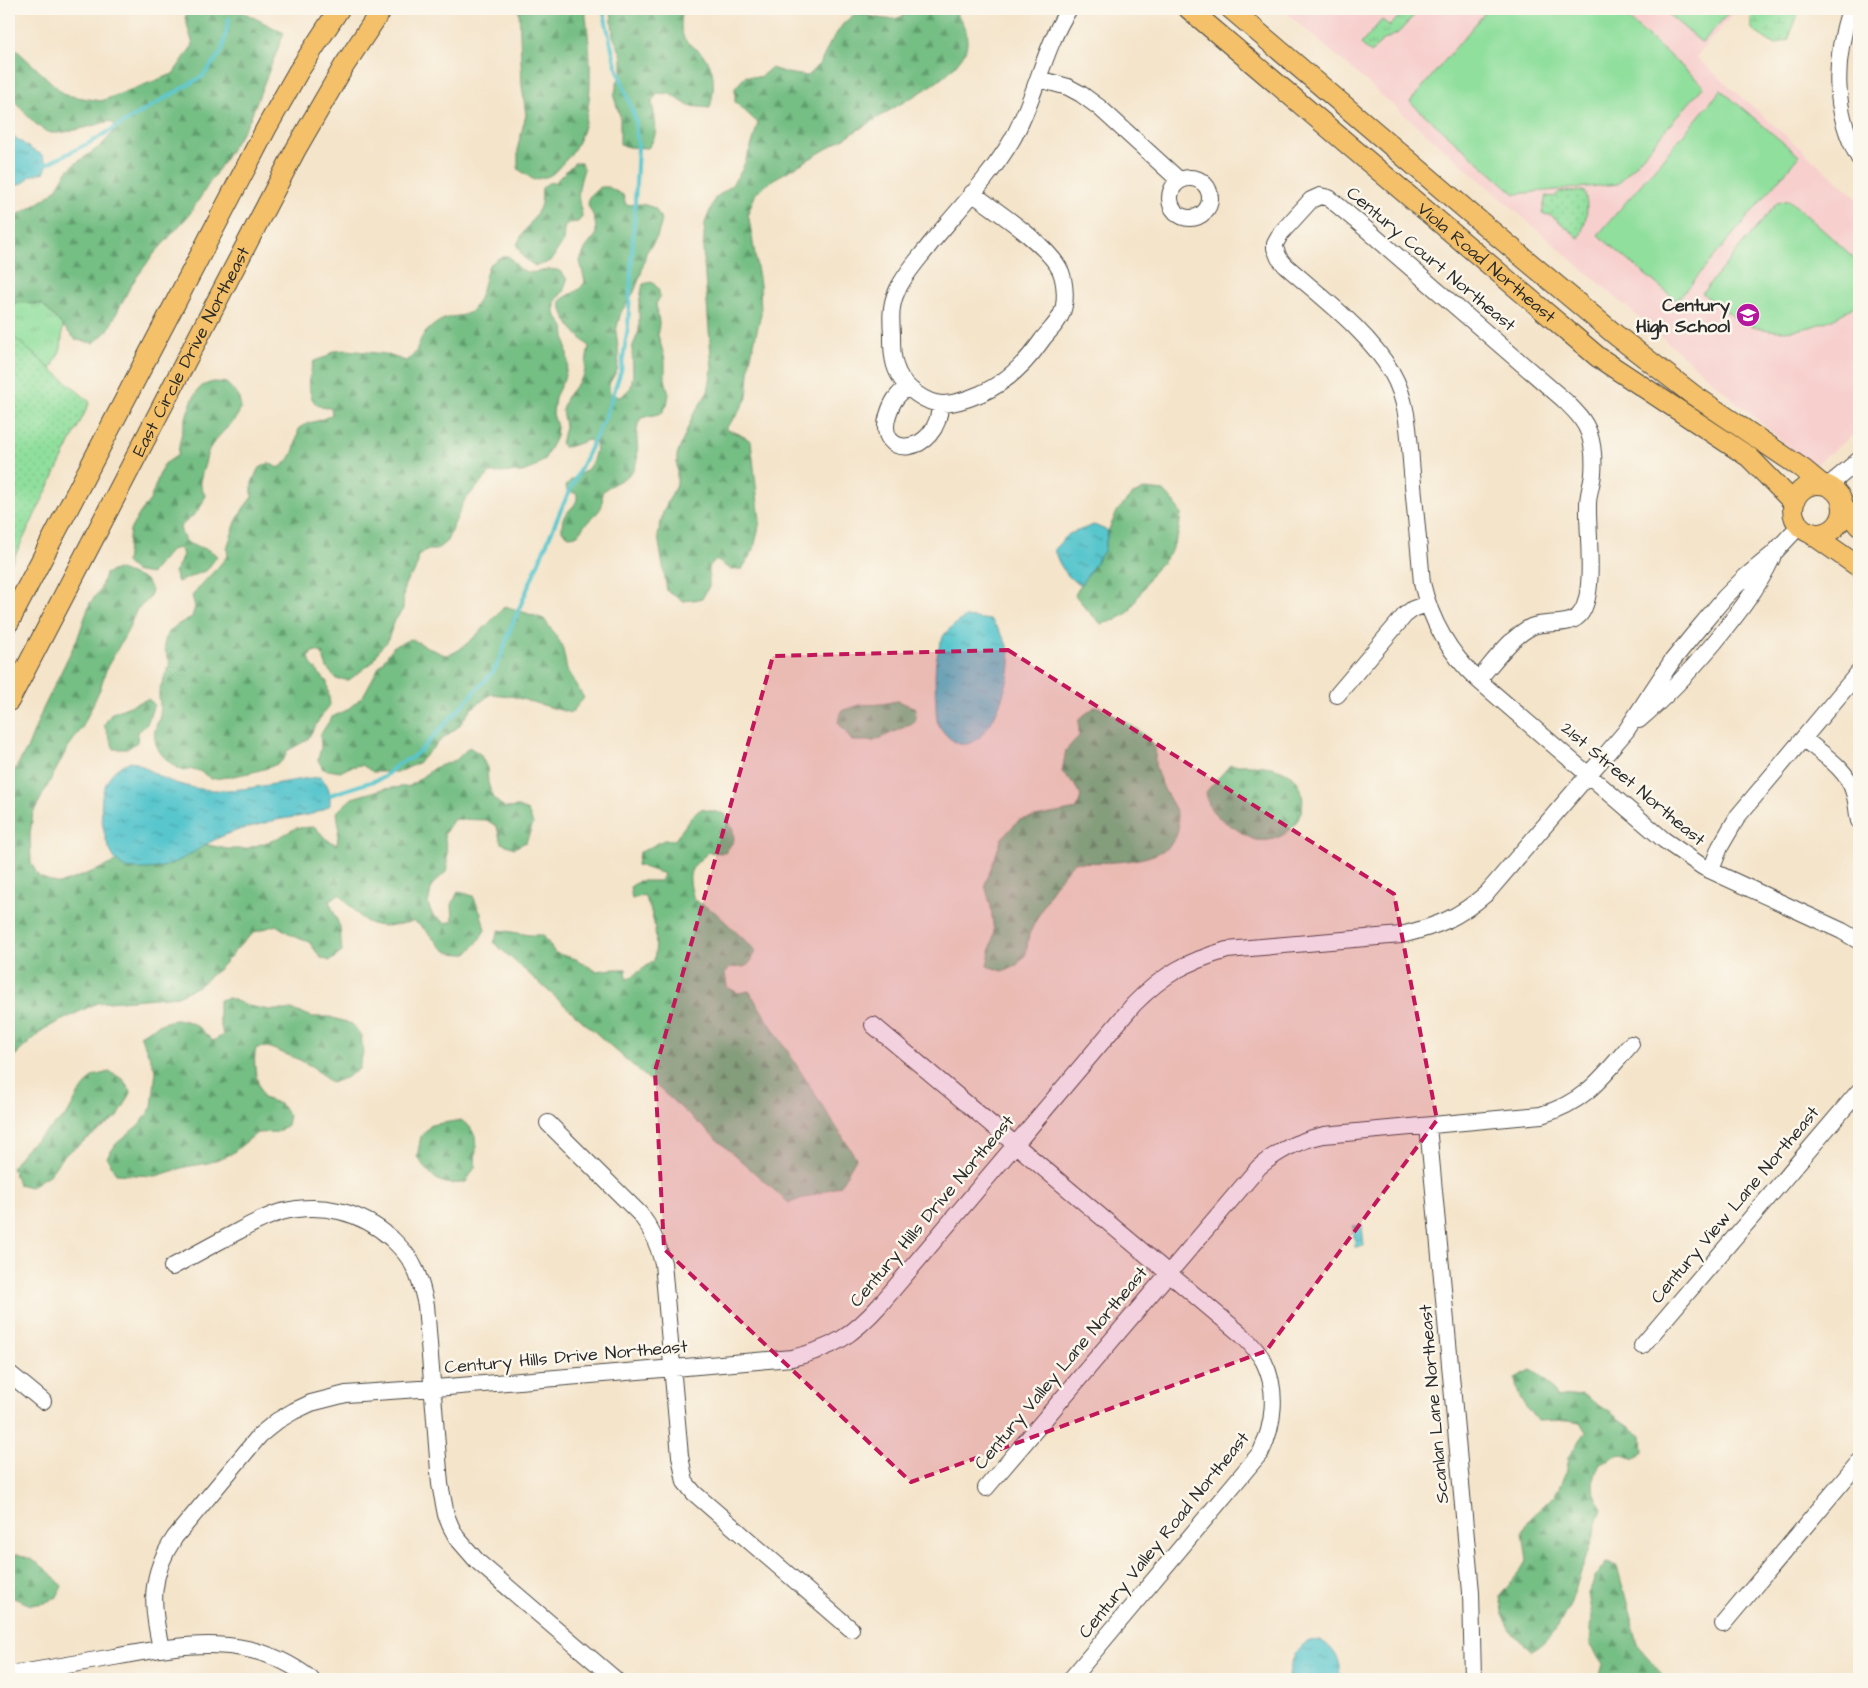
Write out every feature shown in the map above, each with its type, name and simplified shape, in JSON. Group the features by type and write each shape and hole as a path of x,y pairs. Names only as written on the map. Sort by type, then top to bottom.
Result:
{"main road":[{"name":"East Circle Drive Northeast","path":"9,622 268,125 298,72 339,9"},
{"name":"East Circle Drive Northeast","path":"9,701 296,149 344,66 382,9"},
{"name":"Viola Road Northeast","path":"1189,9 1598,357 1749,458 1794,503"},
{"name":"Viola Road Northeast","path":"1231,9 1470,214 1617,336 1692,394 1824,485"},
{"path":"1859,526 1843,506 1839,494 1824,485 1807,487 1801,491 1794,503 1795,517 1804,528 1859,567"},
{"path":"1804,528 1823,533 1836,527 1842,515 1843,506"}],"street":[{"path":"972,192 1032,238 1050,257 1061,271 1065,295 1062,314 1033,353 1008,378 982,393 958,402 940,404 922,397 908,387 898,374 892,357 891,315 896,293 908,272 972,192 994,166 1011,141 1027,110 1058,27 1069,9"},
{"path":"1850,9 1839,48 1838,88 1840,110 1859,158"},
{"path":"1039,79 1068,87 1087,98 1180,181"},
{"name":"Century Court Northeast","path":"1427,604 1422,583 1404,407 1396,379 1375,348 1358,330 1285,265 1279,258 1275,248 1281,233 1305,205 1315,198 1323,197 1332,200 1381,241 1570,406 1583,420 1589,434 1593,454 1593,473 1588,503 1589,581 1584,607 1579,616 1570,621 1538,624 1526,630 1513,641 1478,680"},
{"path":"908,387 899,393 891,405 885,425 889,436 895,444 903,448 923,442 934,429 940,415 940,404"},
{"path":"1824,485 1859,460"},
{"name":"Century Hills Drive Northeast","path":"160,1648 154,1616 155,1581 166,1551 175,1537 260,1435 276,1421 311,1403 328,1397 346,1394 792,1358 831,1346 844,1338 859,1327 880,1305 1134,1004 1169,973 1201,958 1227,950 1401,935 1443,923 1468,909 1487,893 1626,731 1666,696 1691,669 1735,618 1755,590 1773,554 1804,528"},
{"path":"1337,694 1405,615 1413,609 1427,604"},
{"name":"21st Street Northeast","path":"1427,604 1438,630 1465,668 1664,840 1693,861 1842,931 1859,941"},
{"path":"1711,870 1720,847 1738,816 1859,672"},
{"path":"1804,739 1835,764 1845,775 1854,792 1859,821"},
{"name":"Century Valley Road Northeast","path":"873,1025 1242,1335 1255,1349 1264,1363 1270,1380 1273,1407 1271,1424 1267,1440 1252,1464 1071,1679"},
{"name":"Century Valley Lane Northeast","path":"986,1488 1259,1167 1286,1147 1304,1139 1324,1135 1540,1115 1560,1110 1589,1091 1631,1044"},
{"name":"Century View Lane Northeast","path":"1642,1346 1859,1091"},
{"path":"548,1123 640,1214 651,1228 658,1244 663,1263 680,1456 685,1482 694,1493 851,1629"},
{"name":"Scanlan Lane Northeast","path":"1428,1126 1471,1592 1473,1679"},
{"path":"172,1267 262,1219 280,1212 315,1208 333,1209 370,1222 402,1249 415,1267 426,1305 432,1388 446,1516 457,1538 477,1562 615,1679"},
{"path":"9,1373 43,1401"},
{"path":"1723,1624 1859,1462"},
{"path":"9,1675 160,1648 209,1644 245,1647 265,1653 285,1662 311,1679"}],"highlighted area":[{"path":"1008,650 1394,894 1437,1120 1266,1351 911,1482 664,1249 655,1071 773,656"}],"shaded area":[{"name":"Century High School","path":"1282,9 1738,9 1696,57 1859,200 1859,430 1812,467"}],"green space":[{"path":"190,9 237,9 284,33 249,121 189,215 153,255 131,285 108,330 94,343 76,340 42,304 9,303 9,219 37,204 52,193 68,170 101,145 112,133 115,125 109,121 57,133 40,128 9,94 9,43 65,95 101,101 173,74 193,45 185,17"},
{"path":"519,9 585,9 589,47 590,90 582,131 575,148 553,174 534,180 518,169 518,146 526,115 522,86"},
{"path":"611,9 682,9 681,26 683,36 686,41 705,57 712,71 713,92 710,108 689,106 670,94 658,93 652,101 656,131 648,148 628,147 620,144 620,116 614,97 622,71 622,56 613,36"},
{"path":"911,9 953,9 957,14 966,32 967,45 962,57 955,66 930,87 774,179 756,193 748,213 760,285 761,314 750,360 747,398 737,415 725,429 751,441 760,521 754,549 742,569 730,569 716,560 709,566 709,586 702,599 683,601 667,591 658,536 663,512 677,483 677,455 693,415 708,392 712,369 703,250 705,223 715,198 731,186 742,170 758,123 735,102 735,88 746,76 760,77 771,68 807,76 821,62 830,43 843,24 856,13 892,19 899,18"},
{"path":"1406,9 1420,9 1398,33 1382,41 1371,53 1361,44 1382,20 1390,26"},
{"path":"1488,9 1617,9 1704,86 1618,184 1515,194 1410,102"},
{"path":"1662,9 1732,9 1702,43"},
{"path":"1757,9 1798,9 1797,17 1788,40 1775,45 1755,32 1751,27 1751,18"},
{"path":"1721,90 1799,156 1677,301 1598,235"},
{"path":"574,163 581,163 584,169 579,193 582,217 578,222 568,223 564,228 563,243 553,258 535,266 523,257 517,245 539,209 542,188 548,183 555,182"},
{"path":"600,187 608,187 623,195 626,205 642,204 655,208 662,221 657,237 646,253 634,292 621,312 616,331 619,356 617,370 609,384 610,395 621,397 631,387 633,374 632,348 639,331 639,303 643,284 652,282 658,288 660,297 656,304 659,322 658,335 665,359 665,379 669,394 667,405 662,413 641,418 638,424 637,456 634,469 627,476 602,492 602,505 598,512 578,535 569,536 562,531 563,520 575,505 577,494 567,490 566,486 591,464 596,444 589,440 567,447 561,444 565,426 562,410 566,398 584,375 589,346 567,321 560,301 577,291 585,282 580,261 585,249 596,235 595,220 588,206 589,197"},
{"path":"1584,191 1587,203 1586,215 1584,227 1579,238 1551,215 1542,214 1546,196 1554,197 1559,192"},
{"path":"1789,200 1859,262 1859,302 1833,318 1804,328 1788,331 1757,328 1737,319 1702,293 1777,203"},
{"path":"508,256 524,271 533,272 554,269 563,274 567,280 563,292 555,301 555,314 564,327 568,363 564,379 555,397 553,414 557,427 556,437 544,460 533,468 522,472 490,473 464,501 447,541 436,550 426,550 419,555 414,573 408,578 404,587 403,609 394,622 387,642 379,650 373,662 349,680 336,679 327,668 322,653 312,652 309,657 311,664 327,682 330,705 307,740 287,751 284,759 279,763 249,773 211,779 198,770 183,771 162,755 156,744 155,737 155,730 160,717 159,692 170,663 166,654 165,640 171,630 192,617 195,607 192,596 228,555 227,548 236,522 252,497 252,483 258,469 269,463 278,468 283,465 291,456 299,428 332,414 331,408 319,406 312,397 309,385 314,361 326,357 334,351 347,350 385,354 406,361 411,358 422,337 433,326 445,319 471,312 479,299 489,265 499,258"},
{"path":"9,303 42,304 63,325 61,349 47,377 9,402"},
{"path":"9,333 90,402 9,568"},
{"path":"214,382 226,383 236,393 240,402 240,410 209,450 201,480 205,495 203,501 196,513 180,527 186,541 206,549 217,556 207,570 178,582 174,572 183,554 179,548 171,550 151,574 134,571 126,562 130,530 150,500 163,465 178,455 185,420 195,394 202,386"},
{"path":"1145,489 1164,491 1175,503 1181,514 1178,535 1169,555 1152,573 1129,612 1116,620 1101,624 1075,595 1087,573 1104,551 1108,531 1118,510 1132,495"},
{"path":"117,569 146,580 152,591 147,601 137,609 126,634 107,667 100,689 82,728 67,749 33,813 30,834 31,863 39,877 59,884 128,856 198,843 227,849 245,849 274,840 296,828 315,827 326,839 337,845 339,826 337,812 352,798 383,789 410,786 434,768 456,760 469,747 480,754 487,768 488,783 493,798 505,808 518,807 528,811 533,824 526,842 514,848 501,843 497,827 487,820 454,819 444,834 447,851 447,871 432,885 428,904 433,916 446,923 453,921 452,905 458,891 473,896 481,914 485,930 467,954 453,953 445,950 426,930 414,921 388,926 370,923 364,920 339,894 329,901 340,927 342,952 330,961 321,958 309,942 295,937 276,925 255,932 242,943 220,968 198,986 178,996 97,1003 44,1029 9,1061 9,779 27,749 43,709 78,637 90,603 100,590 105,574"},
{"path":"505,606 544,619 562,645 567,670 584,698 571,713 511,696 491,694 471,709 459,726 440,741 418,763 399,772 373,772 362,765 350,767 340,772 323,769 318,760 321,747 320,735 332,717 347,710 363,696 379,667 394,646 411,639 446,655 452,654 477,635"},
{"path":"148,699 154,704 147,724 138,732 137,742 127,749 114,749 104,725 112,713"},
{"path":"897,701 916,708 915,722 874,741 852,741 838,722 841,711 859,705"},
{"path":"1096,706 1129,724 1152,742 1155,748 1157,773 1177,816 1176,835 1168,847 1139,859 1121,862 1074,862 1053,887 1029,934 1026,954 1015,967 1002,971 987,966 994,933 991,907 985,885 1002,838 1019,820 1077,809 1081,796 1074,784 1062,772 1066,750 1079,736 1079,719"},
{"path":"1230,765 1271,767 1286,772 1294,778 1299,784 1303,803 1301,812 1292,828 1276,838 1257,840 1245,835 1214,813 1209,806 1206,792"},
{"path":"701,809 725,814 733,830 734,840 725,853 709,852 696,863 690,878 694,900 715,912 756,951 752,960 747,965 744,967 730,967 725,973 727,987 738,993 749,991 856,1158 840,1186 789,1203 494,943 499,930 543,935 555,953 576,959 596,971 626,969 627,980 654,961 656,944 655,927 648,903 644,895 632,899 630,887 639,881 661,881 664,874 637,865 639,853 664,840 675,840 692,816"},
{"path":"229,998 248,1006 270,1010 292,1010 313,1017 330,1017 352,1024 361,1036 363,1052 359,1069 345,1078 331,1083 313,1067 300,1060 268,1047 256,1048 255,1067 263,1098 280,1104 289,1115 287,1125 277,1132 257,1133 231,1154 208,1163 185,1167 156,1176 116,1174 107,1157 116,1144 142,1122 152,1107 156,1071 140,1035 167,1022 180,1020 198,1027 213,1041 223,1035 219,1017 219,1000"},
{"path":"109,1072 123,1079 131,1093 118,1117 63,1156 50,1174 30,1187 18,1184 12,1167 26,1148 67,1115 78,1095 93,1076"},
{"path":"461,1120 470,1127 475,1136 475,1167 466,1182 442,1182 432,1175 417,1157 421,1136 431,1125"},
{"path":"1531,1370 1546,1381 1556,1398 1582,1394 1611,1413 1642,1436 1643,1452 1635,1459 1620,1454 1600,1463 1593,1486 1595,1497 1602,1509 1571,1602 1558,1627 1545,1642 1532,1650 1518,1639 1508,1627 1503,1614 1500,1596 1527,1561 1523,1532 1529,1520 1556,1493 1565,1475 1568,1457 1586,1432 1580,1422 1568,1420 1538,1421 1533,1416 1520,1396 1515,1378"},
{"path":"17,1554 37,1563 57,1580 62,1586 57,1597 44,1603 31,1605 9,1596 9,1559"},
{"path":"1606,1563 1617,1566 1639,1647 1659,1670 1664,1679 1599,1679 1603,1664 1590,1644 1592,1617 1588,1594 1596,1576"}],"water":[{"path":"9,133 32,150 41,154 47,164 45,172 30,176 25,182 9,188"},
{"path":"1094,525 1108,531 1104,551 1081,584 1067,575 1054,549 1069,534"},
{"path":"965,617 991,620 1006,643 1010,660 1007,683 989,726 971,743 960,744 946,735 937,720 935,669 943,637 949,629"},
{"path":"131,761 172,782 203,789 253,788 320,777 326,783 329,790 330,805 310,814 272,821 231,833 208,843 182,859 164,866 142,869 127,868 119,863 108,844 104,832 101,806 102,794 112,774 118,768"},
{"path":"1362,1225 1364,1246 1355,1247 1353,1226"},
{"path":"1320,1640 1330,1647 1337,1657 1340,1667 1339,1679 1289,1679 1292,1663 1299,1649 1308,1641"}],"waterway":[{"path":"330,795 383,778 398,764 411,758 422,749 493,672 562,507 607,413 621,371 628,327 638,148 635,119 615,62 603,9"},
{"path":"43,163 47,164 91,142 203,76 222,51 229,19"}],"place":[{"name":"Century High School","path":"1748,315"}]}
